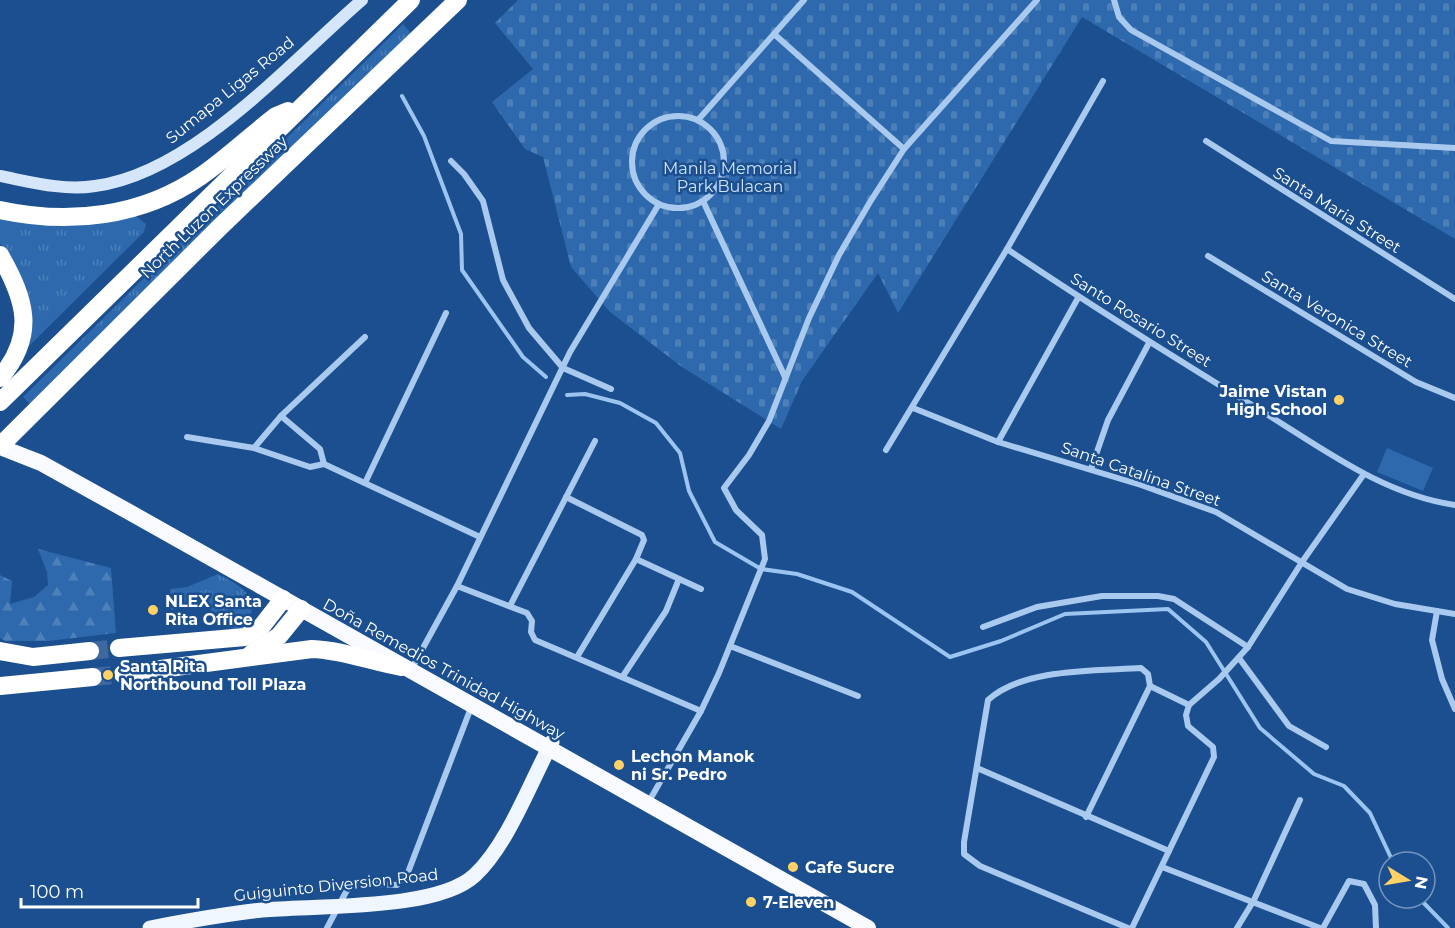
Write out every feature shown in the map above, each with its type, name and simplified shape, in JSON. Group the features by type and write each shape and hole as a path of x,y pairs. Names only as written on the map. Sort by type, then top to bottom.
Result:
{"highway":[{"name":"North Luzon Expressway","path":"0,402 411,0"},
{"name":"North Luzon Expressway","path":"0,447 220,227 458,0"},
{"path":"0,210 77,218 105,215 147,203 201,176 276,116 304,105"},
{"path":"0,255 24,305 23,333 10,367 0,378"},
{"name":"Doña Remedios Trinidad Highway","path":"0,447 41,463 868,928"},
{"path":"119,648 245,637 262,627 283,599"},
{"path":"246,657 279,636 302,609"},
{"path":"123,674 321,649 406,669"},
{"path":"0,651 33,657 90,651"},
{"path":"0,686 93,677"}],"main road":[{"name":"Sumapa Ligas Road","path":"0,176 53,186 93,187 130,180 158,167 199,142 265,87 362,0"},
{"name":"Guiguinto Diversion Road","path":"150,928 229,914 425,897 465,884 487,863 552,742"}],"street":[{"path":"698,120 804,0"},
{"path":"648,803 701,711 765,559 762,535 736,510 724,488 749,455 769,420 809,318 839,255 904,149 1037,0"},
{"path":"1114,0 1119,17 1131,30 1331,141 1455,148"},
{"path":"774,34 904,149"},
{"path":"886,450 1007,249 1103,81"},
{"path":"675,116 698,120 714,133 724,152 721,180 714,192 704,201 682,208 659,204 646,195 637,183 633,168 633,152 639,138 649,126 663,118 675,116"},
{"name":"Santa Maria Street","path":"1206,141 1455,299"},
{"path":"451,161 464,174 483,201 503,280 529,328 563,368 611,389"},
{"path":"704,201 785,377"},
{"path":"406,669 457,586 596,305 659,204"},
{"name":"Santo Rosario Street","path":"1007,249 1149,343 1364,474 1410,496 1455,505"},
{"name":"Santa Veronica Street","path":"1208,256 1416,382 1455,398"},
{"path":"998,442 1078,298"},
{"path":"365,483 446,313"},
{"path":"254,448 281,416 365,337"},
{"path":"1091,469 1108,420 1149,343"},
{"name":"Santa Catalina Street","path":"913,408 998,442 1091,469 1216,512 1347,588 1395,604 1455,614"},
{"path":"281,416 320,449 324,464"},
{"path":"187,437 254,448 310,467 324,464 480,537"},
{"path":"510,606 595,441"},
{"path":"1086,817 1150,686 1148,674 1141,668 1056,673 999,690 988,700 964,854 980,866 1130,928 1162,867 1214,757 1213,747 1188,726 1186,715 1189,705 1219,679 1248,647 1302,562 1364,474"},
{"path":"566,497 642,535 644,540 636,559 577,657"},
{"path":"636,559 701,589"},
{"path":"623,676 666,611 679,579"},
{"path":"457,586 531,616 531,632 535,640 701,711"},
{"path":"983,627 1037,607 1102,596 1158,596 1174,599 1248,647"},
{"path":"1437,612 1432,640 1442,679 1455,709"},
{"path":"730,646 858,696"},
{"path":"1237,660 1289,726 1326,747"},
{"path":"1150,686 1189,705"},
{"path":"327,928 347,890 358,883 397,885 407,875 472,705"},
{"path":"977,768 1169,851"},
{"path":"1237,928 1254,900 1300,800"},
{"path":"1162,867 1254,900 1322,928 1349,881 1364,884 1376,905 1376,928"}],"green space":[{"name":"Manila Memorial Park Bulacan","path":"518,0 1455,0 1455,239 1082,17 898,313 878,273 802,381 781,429 682,367 610,312 571,267 543,157 525,149 492,102 533,69 495,23"},
{"path":"403,24 412,35 30,404 23,397"},
{"path":"132,213 146,224 144,232 26,349 17,269 0,243 0,217"},
{"path":"1387,448 1433,468 1423,491 1377,472"},
{"path":"38,549 111,568 116,633 48,641 5,641 0,638 0,575 12,581 10,604 34,597 48,585 47,572"},
{"path":"218,574 243,589 252,602 249,619 241,629 225,626 207,605 171,610 170,589 187,587"}],"waterway":[{"path":"402,96 424,136 461,234 462,270 523,357 546,377"},
{"path":"567,395 585,394 620,403 656,423 680,453 689,491 715,542 761,569 797,574 852,592 950,657 1001,641 1065,614 1168,609 1206,642 1260,728 1314,774 1344,786 1370,813 1387,850"},
{"path":"1431,910 1448,928"}],"tunnel":[{"path":"90,651 119,648"},
{"path":"93,677 123,674"}],"place":[{"name":"Jaime Vistan High School","path":"1339,400"},
{"name":"NLEX Santa Rita Office","path":"153,610"},
{"name":"Santa Rita Northbound Toll Plaza","path":"108,675"},
{"name":"Lechon Manok ni Sr. Pedro","path":"619,765"},
{"name":"Cafe Sucre","path":"793,867"},
{"name":"7-Eleven","path":"751,902"}]}
